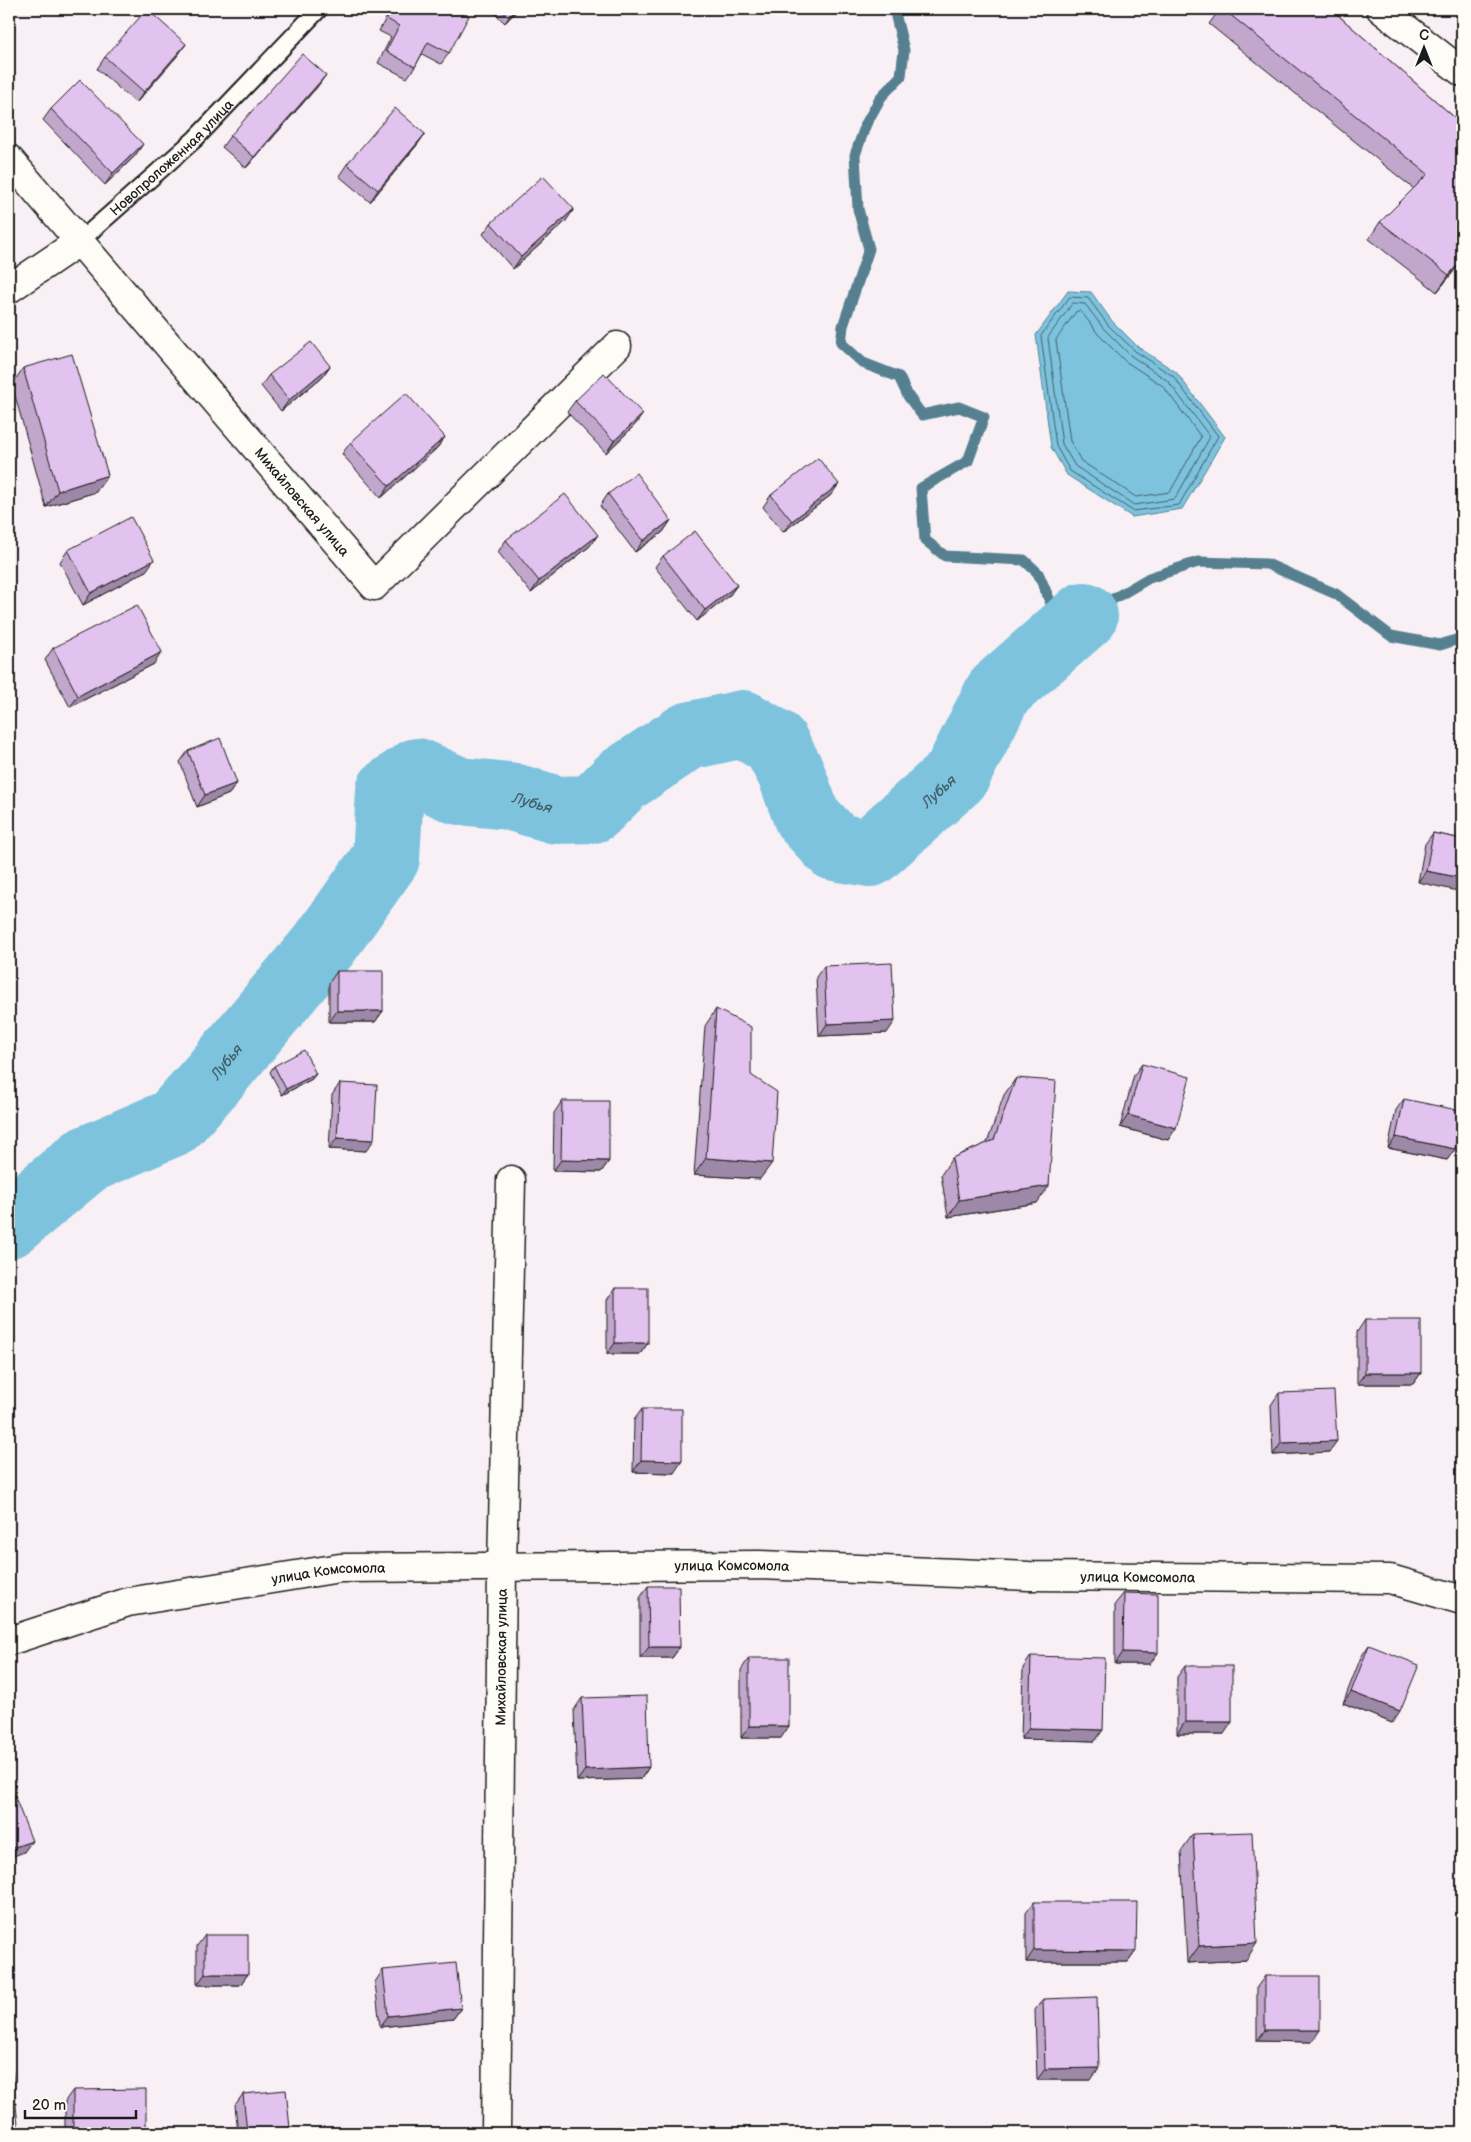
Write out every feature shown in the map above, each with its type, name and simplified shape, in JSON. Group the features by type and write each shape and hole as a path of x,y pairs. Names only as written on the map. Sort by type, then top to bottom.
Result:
{"street":[{"path":"1381,9 1462,72"},
{"name":"Михайловская улица","path":"9,159 374,586 617,346"},
{"name":"Новопроложенная улица","path":"9,289 80,241"},
{"name":"Михайловская улица","path":"496,2133 502,1567 511,1180"},
{"name":"улица Комсомола","path":"9,1641 128,1602 340,1568 760,1565 1029,1576 1390,1579 1462,1599"}],"lane":[{"name":"Новопроложенная улица","path":"80,241 195,139 319,9"}],"water":[{"path":"1068,291 1091,292 1112,321 1138,347 1176,372 1225,437 1182,509 1132,517 1067,475 1051,447 1036,335"}],"building":[{"path":"147,9 186,44 144,92 105,57"},
{"path":"393,9 455,9 469,16 449,53 428,42 415,67 386,51 399,26 387,19"},
{"path":"500,9 517,9 509,17"},
{"path":"1223,9 1331,9 1462,124 1462,259 1449,275 1380,222 1428,174"},
{"path":"302,54 326,75 254,157 230,136"},
{"path":"80,80 143,144 113,173 51,109"},
{"path":"395,108 425,134 378,190 347,164"},
{"path":"543,176 574,209 521,257 491,223"},
{"path":"311,342 330,366 289,400 269,375"},
{"path":"72,354 108,475 58,491 23,368"},
{"path":"604,373 643,414 614,441 575,401"},
{"path":"406,393 445,437 389,486 350,443"},
{"path":"818,458 839,484 792,521 771,495"},
{"path":"636,473 671,520 643,541 608,494"},
{"path":"565,494 598,535 539,581 506,540"},
{"path":"131,517 154,560 91,593 68,550"},
{"path":"695,531 737,585 705,610 663,556"},
{"path":"137,605 162,652 78,696 53,648"},
{"path":"220,738 237,783 205,795 188,751"},
{"path":"1433,833 1462,839 1462,878 1426,871"},
{"path":"892,963 895,1021 827,1024 824,966"},
{"path":"337,971 383,971 383,1011 337,1011"},
{"path":"716,1009 751,1027 751,1075 777,1092 772,1163 706,1158"},
{"path":"304,1050 316,1074 286,1089 274,1066"},
{"path":"1142,1064 1190,1077 1176,1128 1128,1115"},
{"path":"1016,1078 1056,1081 1049,1186 959,1200 952,1158 994,1140"},
{"path":"340,1083 377,1085 374,1140 337,1138"},
{"path":"1404,1099 1462,1111 1455,1149 1396,1137"},
{"path":"562,1101 609,1101 609,1161 561,1160"},
{"path":"615,1288 648,1288 648,1343 615,1343"},
{"path":"1365,1320 1421,1320 1421,1373 1365,1373"},
{"path":"1334,1391 1337,1441 1281,1443 1279,1393"},
{"path":"642,1409 682,1409 682,1461 641,1460"},
{"path":"648,1586 679,1586 680,1647 649,1647"},
{"path":"1124,1593 1158,1594 1158,1653 1123,1652"},
{"path":"1369,1645 1419,1665 1400,1711 1351,1692"},
{"path":"1031,1656 1105,1658 1103,1730 1029,1728"},
{"path":"749,1658 789,1658 789,1726 749,1726"},
{"path":"1185,1666 1232,1666 1232,1722 1185,1722"},
{"path":"647,1696 649,1767 585,1770 582,1698"},
{"path":"9,1782 32,1841 9,1849"},
{"path":"1252,1832 1257,1943 1199,1946 1193,1834"},
{"path":"1034,1902 1137,1902 1136,1951 1034,1950"},
{"path":"205,1935 248,1935 248,1974 205,1974"},
{"path":"456,1963 461,2008 388,2016 383,1970"},
{"path":"1265,1976 1320,1976 1320,2030 1265,2030"},
{"path":"1097,1997 1099,2068 1045,2069 1043,1999"},
{"path":"12,2070 19,2133 9,2133 9,2071"},
{"path":"146,2089 146,2133 73,2133 73,2090"},
{"path":"286,2090 290,2128 247,2132 243,2094"}],"waterway":[{"path":"889,9 895,13 904,50 901,76 881,97 866,124 855,155 858,209 869,249 843,326 841,343 863,363 899,377 908,396 922,415 959,407 984,417 968,461 921,488 925,540 945,556 1024,560 1038,573 1053,608 1084,616 1149,578 1198,562 1267,564 1336,594 1391,636 1440,645 1462,638"},
{"name":"Лубья","path":"9,1224 86,1160 174,1122 325,944 386,858 390,791 417,772 459,791 509,796 557,810 593,809 622,780 688,736 743,724 775,743 791,773 807,817 835,847 870,853 956,776 999,691 1084,616"}]}
